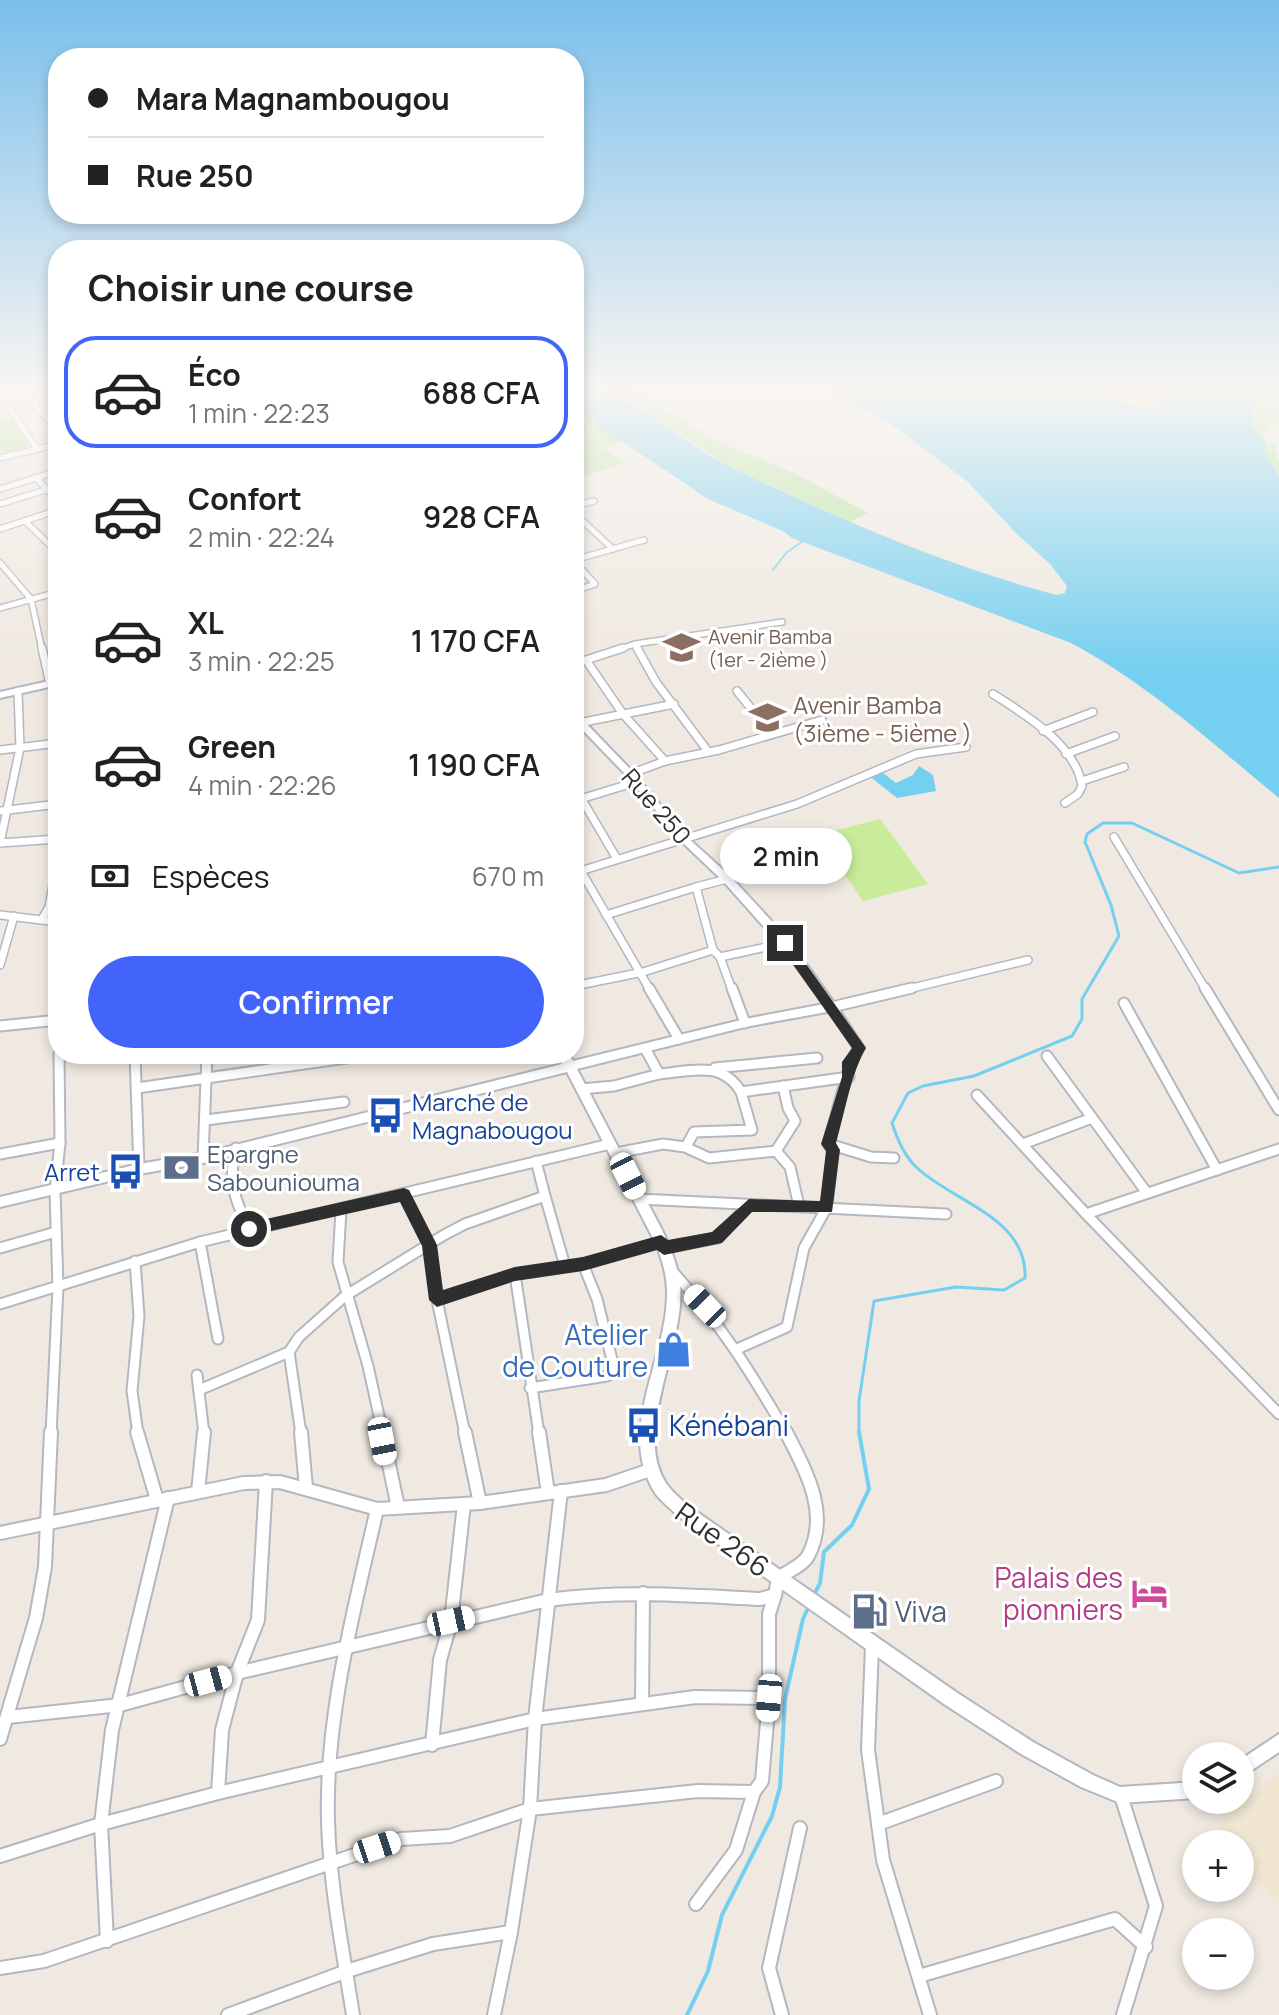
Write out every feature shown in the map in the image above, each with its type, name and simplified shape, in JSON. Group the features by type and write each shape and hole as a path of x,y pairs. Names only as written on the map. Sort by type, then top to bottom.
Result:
{"street":[{"path":"0,489 20,483"},
{"path":"0,504 48,490 41,483"},
{"path":"584,504 594,501"},
{"path":"0,529 48,513"},
{"path":"25,521 48,543"},
{"path":"584,522 613,549"},
{"path":"584,557 644,540"},
{"path":"0,563 31,599 48,661"},
{"path":"584,571 595,584 584,588"},
{"path":"0,608 48,595"},
{"path":"665,761 623,714 586,660 635,644 782,622"},
{"path":"635,644 656,682 707,750"},
{"path":"0,695 48,684"},
{"path":"18,691 20,748 4,811 0,843 48,840"},
{"path":"737,691 771,733"},
{"path":"993,694 1016,707 1055,738 1066,754 1082,781 1080,793 1065,803"},
{"path":"584,720 674,704"},
{"path":"1043,731 1093,712"},
{"path":"584,798 665,761 822,720"},
{"name":"Rue 250","path":"584,729 785,943 832,1007"},
{"path":"1066,754 1115,736"},
{"path":"0,750 48,744"},
{"path":"584,870 797,804 916,754 966,747"},
{"path":"1082,781 1124,767"},
{"path":"584,800 617,859"},
{"path":"4,811 48,805"},
{"path":"1114,837 1279,1110"},
{"path":"606,915 727,879"},
{"path":"584,881 679,1039"},
{"path":"696,887 717,953 745,1023"},
{"path":"42,919 48,906"},
{"path":"0,915 48,920"},
{"path":"0,965 14,916"},
{"path":"584,984 717,953 785,943"},
{"path":"0,1202 139,1169 203,1158 745,1023 832,1007 1028,960"},
{"path":"1124,1003 1217,1170"},
{"path":"828,1144 849,1077 849,1062 859,1048 832,1007"},
{"path":"0,1026 48,1019"},
{"path":"646,1050 659,1074"},
{"path":"1047,1056 1147,1193"},
{"path":"581,1089 614,1086 659,1074 817,1058"},
{"path":"0,1739 14,1701 36,1618 45,1567 58,1287 55,1191 60,1143 59,1064"},
{"path":"136,1064 139,1169"},
{"path":"203,1158 207,1064"},
{"path":"137,1088 295,1064"},
{"path":"0,1533 266,1481 306,1488 377,1509 480,1503 606,1485 650,1470 647,1449 652,1403 674,1311 673,1272 663,1245 568,1064"},
{"path":"687,1145 694,1132 752,1130 735,1082 714,1068"},
{"path":"741,1092 849,1077"},
{"path":"776,1151 795,1121 788,1108 783,1086"},
{"path":"977,1095 1086,1214 1279,1414"},
{"path":"206,1120 344,1102"},
{"path":"1023,1144 1092,1118"},
{"path":"0,1154 60,1143"},
{"path":"0,1304 200,1242 536,1161 659,1143 687,1145 709,1158 776,1151"},
{"path":"828,1144 871,1157 894,1158"},
{"path":"737,1349 787,1327 804,1248 827,1207 833,1150 828,1144"},
{"path":"236,1148 229,1168 232,1192 249,1229"},
{"path":"1086,1214 1279,1149"},
{"path":"776,1151 790,1167 799,1206"},
{"path":"536,1161 565,1266"},
{"path":"404,1194 429,1245 437,1300 480,1503"},
{"path":"199,1390 289,1352 299,1337 345,1296 465,1224 545,1196"},
{"path":"639,1199 946,1214"},
{"path":"437,1300 515,1274 583,1264 663,1245 717,1238 749,1205"},
{"path":"341,1210 338,1262 345,1296 368,1366 398,1507"},
{"path":"0,1248 56,1232"},
{"path":"200,1242 218,1339"},
{"path":"107,1941 101,1824 112,1730 146,1595 162,1499 139,1446 132,1391 139,1316 135,1261"},
{"path":"530,1388 607,1376 615,1372 597,1299 583,1264"},
{"path":"673,1272 705,1306 737,1349 787,1434 815,1493 818,1509 807,1558 778,1578 769,1614 769,1698 762,1781 754,1792 736,1850 696,1904"},
{"path":"494,2015 511,1932 530,1809 554,1492 530,1388 515,1274"},
{"path":"289,1352 298,1403 306,1488"},
{"path":"197,1375 204,1432 198,1492"},
{"name":"Rue 266","path":"650,1470 660,1492 671,1503 873,1641 950,1698 1027,1748 1120,1795"},
{"path":"218,1793 222,1730 237,1673 258,1620 266,1481"},
{"path":"432,1745 440,1660 451,1621 464,1504"},
{"path":"353,2015 330,1863 329,1765 346,1648 377,1509"},
{"path":"8,1717 120,1705 237,1673 548,1600 591,1594 643,1593 760,1599 775,1595"},
{"path":"642,1703 643,1593"},
{"path":"873,1641 868,1750 883,1860 930,2015"},
{"path":"0,1856 101,1824 218,1793 535,1719 695,1697 769,1698"},
{"path":"0,1704 14,1701"},
{"path":"1254,1760 1279,1742"},
{"path":"878,1824 996,1781"},
{"path":"0,1968 44,1961 107,1941 401,1839 450,1836 530,1809 698,1791 754,1792"},
{"path":"1123,2015 1156,1906 1120,1795 1182,1791"},
{"path":"782,2015 769,1968 800,1828"},
{"path":"919,1976 1115,1919 1146,1947"},
{"path":"228,2015 347,1971 433,1944 511,1932"}],"shaded area":[{"path":"1279,1772 1279,1905 1254,1877 1254,1830 1221,1830 1228,1814 1254,1814 1254,1793"}],"green space":[{"path":"766,483 812,483 868,513 849,522"},
{"path":"880,819 928,884 863,901 818,835"}],"water":[{"path":"684,483 766,483 931,554 1057,595 1065,593 1067,586 1050,564 969,483 1279,483 1279,798 1179,715 1127,677 1071,643 792,538 783,531 708,499"},
{"path":"919,766 933,775 936,791 897,798 868,775 882,772 896,783 913,775"}],"waterway":[{"path":"773,570 786,553 803,541"},
{"path":"859,1432 859,1401 874,1301 956,1287 1004,1290 1025,1278 1023,1257 1002,1226 916,1167 901,1146 892,1123 908,1093 923,1086 974,1076 1072,1036 1082,1019 1082,999 1119,936 1111,905 1085,842 1087,834 1103,823 1132,823 1239,873 1279,867"},
{"path":"814,1595 820,1583 824,1552 852,1525 869,1489 859,1432"},
{"path":"687,2015 708,1971 722,1915 772,1816 780,1787 785,1699 803,1619 809,1606"}],"place":[{"name":"Avenir Bamba (1er - 2ième )","path":"682,647"},
{"name":"Avenir Bamba (3ième - 5ième )","path":"767,718"},
{"name":"Marché de Magnabougou","path":"386,1115"},
{"name":"Epargne Sabouniouma","path":"181,1167"},
{"name":"Arret","path":"126,1171"},
{"name":"Atelier de Couture","path":"674,1350"},
{"name":"Kénébani","path":"643,1425"},
{"name":"Palais des pionniers","path":"1149,1593"},
{"name":"Viva","path":"869,1611"}],"route":[{"path":"249,1229 404,1194 429,1245 437,1300 515,1274 583,1264 661,1242 664,1248 717,1238 749,1205 827,1207 833,1150 828,1144 849,1077 849,1062 859,1048 785,943"}]}
